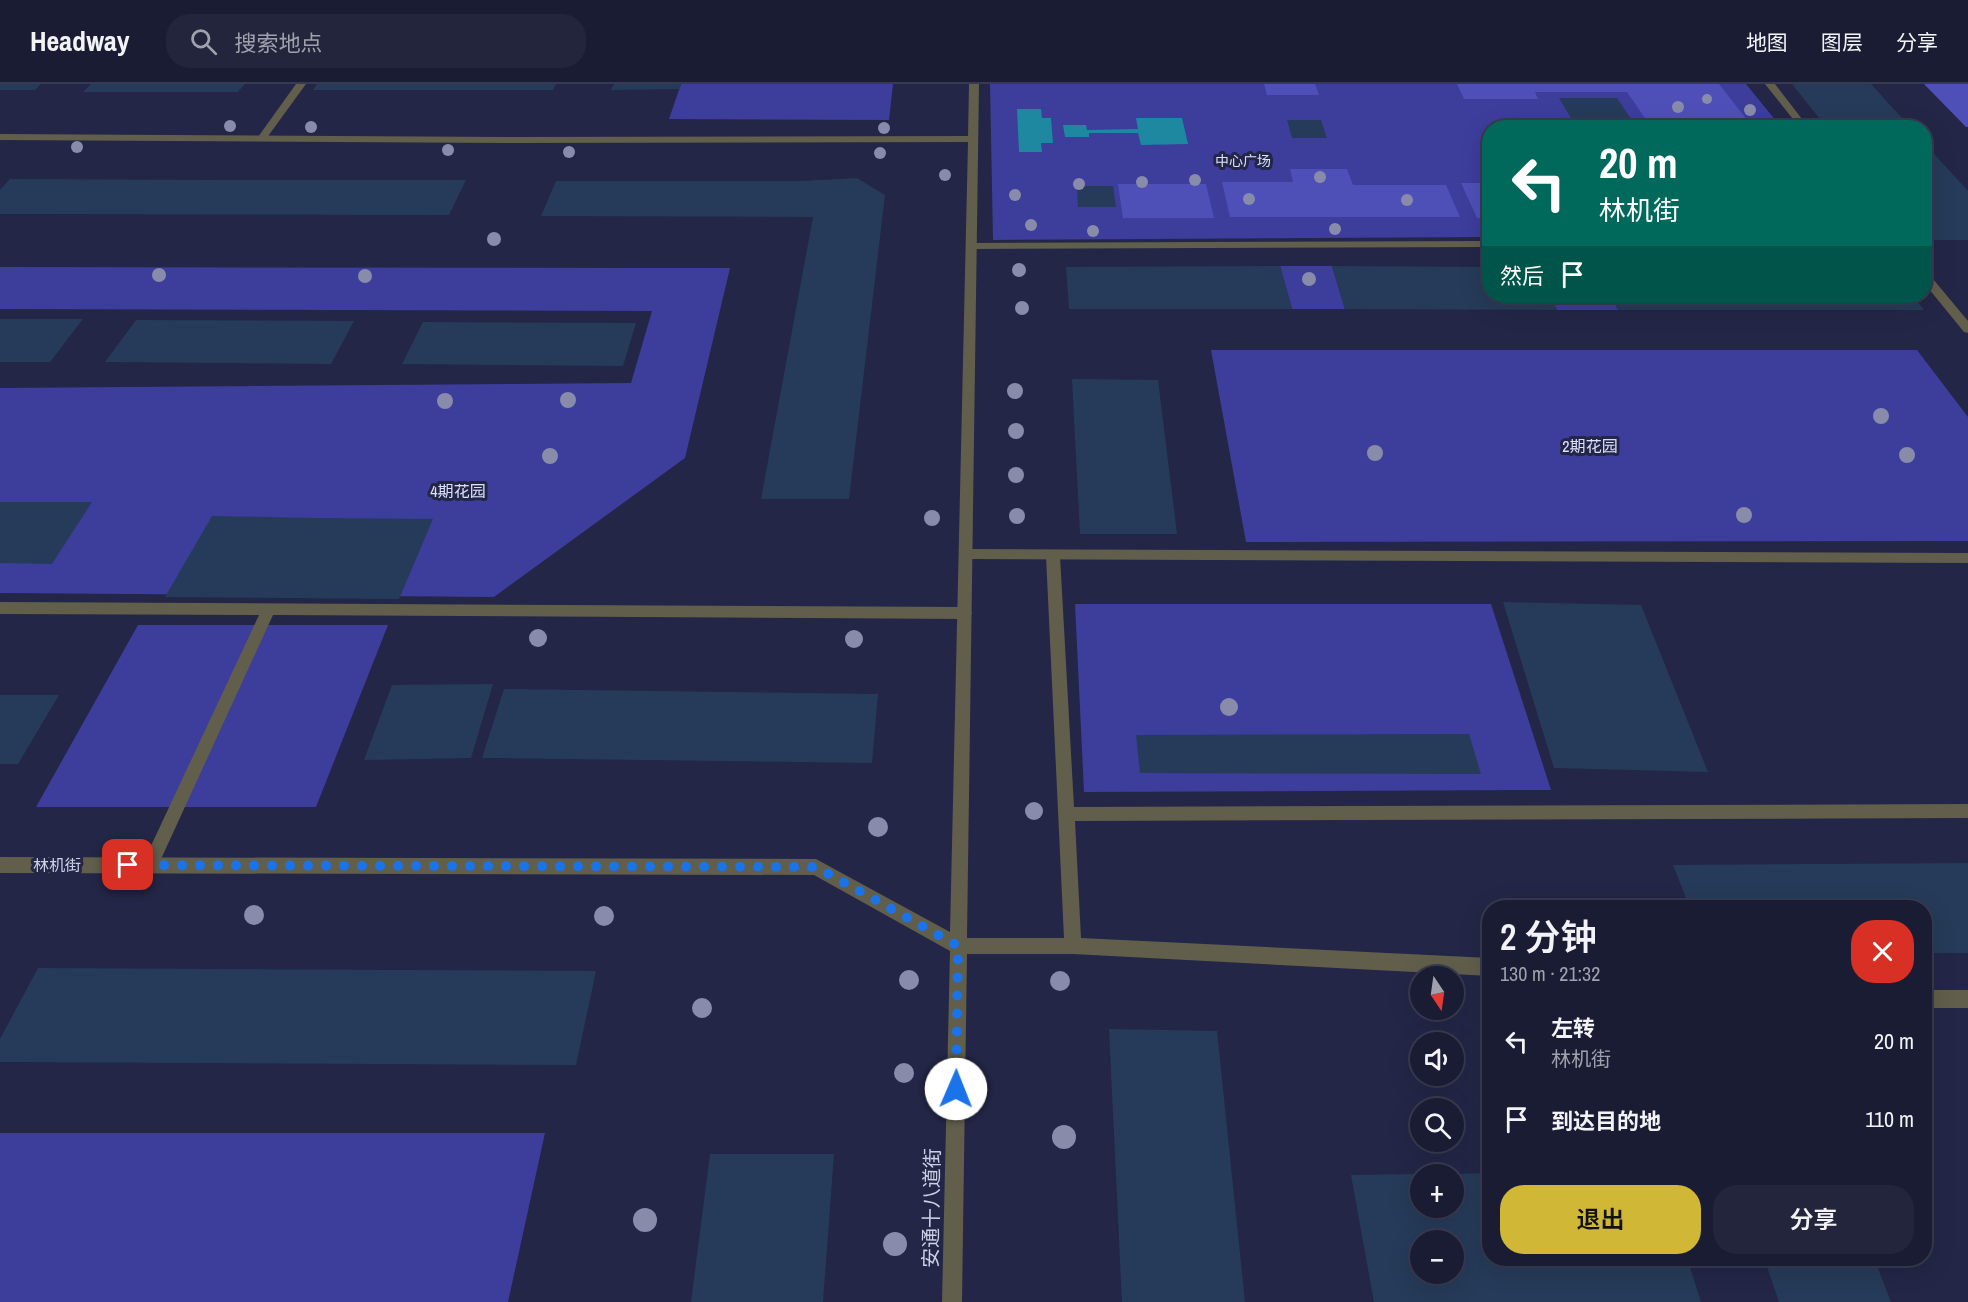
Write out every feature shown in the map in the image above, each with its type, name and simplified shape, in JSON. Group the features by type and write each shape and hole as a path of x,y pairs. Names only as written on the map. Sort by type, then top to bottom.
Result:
{"street":[{"path":"263,137 301,84"},
{"name":"安通十八道街","path":"952,1302 974,84"},
{"path":"1770,84 1799,120"},
{"path":"0,136 505,140 973,139"},
{"path":"971,246 1482,244"},
{"path":"1932,285 1968,329"},
{"path":"967,554 1968,558"},
{"path":"1053,556 1073,946"},
{"path":"0,608 965,613"},
{"path":"150,865 268,610"},
{"path":"1065,814 1968,811"},
{"name":"林机街","path":"0,865 816,867 958,946"},
{"path":"958,946 1073,946 1482,967"},
{"path":"1932,999 1968,999"}],"green space":[{"path":"681,84 893,84 889,120 669,119"},
{"name":"中心广场","path":"990,84 1746,84 1775,120 1482,120 1482,237 993,240"},
{"path":"1280,266 1332,266 1345,309 1292,309"},
{"name":"4期花园","path":"0,267 730,268 685,458 494,597 0,593 0,388 631,383 652,311 0,309"},
{"path":"1554,303 1614,303 1618,310 1557,310"},
{"name":"2期花园","path":"1211,350 1917,350 1968,417 1968,541 1246,542"},
{"path":"1075,604 1491,604 1551,790 1084,792"},
{"path":"138,625 388,625 316,807 36,807"},
{"path":"0,1133 545,1133 508,1302 0,1302"}],"shaded area":[{"path":"1264,84 1315,84 1319,95 1267,95"},
{"path":"1457,84 1719,84 1747,120 1646,120 1627,92 1535,92 1538,99 1464,99"},
{"path":"1924,84 1968,84 1968,127 1966,127"},
{"path":"1290,169 1347,169 1353,185 1446,185 1460,217 1230,217 1222,182 1293,182"},
{"path":"1461,183 1482,183 1482,218 1477,218"},
{"path":"1118,184 1206,184 1214,218 1123,218"}],"water":[{"path":"1017,109 1041,109 1042,118 1051,118 1053,143 1041,143 1042,152 1019,152"},
{"path":"1136,118 1182,118 1188,144 1141,145 1138,133 1089,133 1089,137 1065,137 1063,125 1086,125 1087,130 1138,129"}],"building":[{"path":"0,84 41,84 35,90 0,90"},
{"path":"91,84 245,84 238,92 83,92"},
{"path":"317,84 556,84 553,90 313,90"},
{"path":"614,84 681,84 679,89 611,90"},
{"path":"1792,84 1871,84 1904,120 1821,120"},
{"path":"1559,98 1617,98 1632,120 1572,120"},
{"path":"1287,120 1321,120 1327,138 1292,138"},
{"path":"1932,152 1968,191 1968,240 1932,240"},
{"path":"857,178 885,195 849,499 761,499 813,217 541,216 556,181 802,181"},
{"path":"10,179 466,180 449,215 0,214 0,190"},
{"path":"1077,186 1113,186 1116,207 1078,207"},
{"path":"1280,266 1292,309 1069,309 1066,267"},
{"path":"1332,266 1482,267 1482,303 1554,303 1557,310 1345,309"},
{"path":"1614,303 1918,303 1924,310 1618,310"},
{"path":"0,319 83,319 50,362 0,362"},
{"path":"136,320 354,321 331,364 105,362"},
{"path":"423,322 636,323 623,366 402,364"},
{"path":"1072,379 1158,380 1177,534 1080,534"},
{"path":"0,502 92,502 52,564 0,563"},
{"path":"212,516 433,519 399,599 165,597"},
{"path":"1503,602 1641,605 1708,772 1554,768"},
{"path":"493,684 471,758 364,760 392,685"},
{"path":"504,689 878,694 872,763 482,758"},
{"path":"0,695 59,695 18,764 0,764"},
{"path":"1469,734 1481,774 1140,773 1136,735"},
{"path":"1968,863 1968,953 1932,953 1932,900 1687,900 1673,865"},
{"path":"38,968 596,971 576,1065 0,1062 0,1039"},
{"path":"1109,1029 1217,1031 1245,1302 1122,1302"},
{"path":"710,1154 834,1154 823,1302 691,1302"},
{"path":"1482,1173 1482,1266 1690,1266 1701,1302 1374,1302 1351,1175 1410,1174 1410,1218 1464,1218 1464,1174"},
{"path":"1767,1266 1877,1266 1891,1302 1779,1302"}],"route":[{"path":"128,865 816,867 958,946 956,1089"}]}
